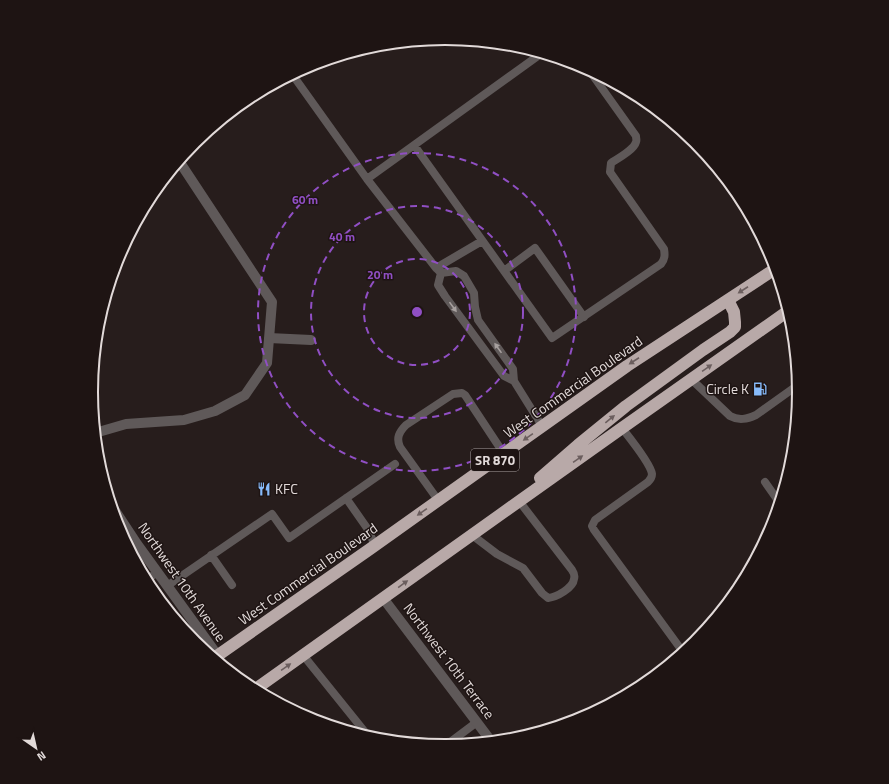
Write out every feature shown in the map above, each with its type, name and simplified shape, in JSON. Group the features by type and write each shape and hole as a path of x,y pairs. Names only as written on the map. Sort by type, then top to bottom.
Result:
{"highway":[{"name":"West Commercial Boulevard","path":"219,655 627,366 770,272"},
{"path":"519,501 546,473 626,406 730,332 735,327 735,322 734,312 728,300"},
{"path":"260,686 783,315"}],"street":[{"path":"99,431 126,424 184,420 214,411 245,395 267,363 272,302 182,165"},
{"path":"269,338 311,340"},
{"name":"Northwest 10th Avenue","path":"123,523 208,646"},
{"name":"Northwest 10th Terrace","path":"383,598 487,736"}],"lane":[{"path":"367,179 536,57"},
{"path":"295,79 367,179 438,270 438,285 445,296 504,376 514,382 542,426"},
{"path":"414,145 552,338 661,264 665,255 664,248 610,172 611,164 630,150 637,141 636,136 596,80"},
{"path":"438,270 482,241"},
{"path":"504,271 535,248 584,317"},
{"path":"438,270 456,270 464,276 474,293 478,320 513,370 514,382"},
{"path":"691,379 730,416 739,419 756,415 792,389"},
{"path":"438,500 400,447 398,436 406,424 453,394 462,393 465,395 504,454"},
{"path":"622,428 649,465 652,473 651,478 648,482 595,520 592,526 679,647"},
{"path":"167,586 272,514 289,538 395,464"},
{"path":"765,482 775,497"},
{"path":"346,498 367,528 375,545"},
{"path":"472,535 497,554 523,568 542,593 548,598 562,593 571,586 574,581 572,570 519,501"},
{"path":"211,556 232,585"},
{"path":"151,576 157,572"},
{"path":"302,655 362,729"},
{"path":"455,739 477,722"}],"place":[{"name":"Circle K","path":"760,389"},
{"name":"KFC","path":"264,489"}]}
